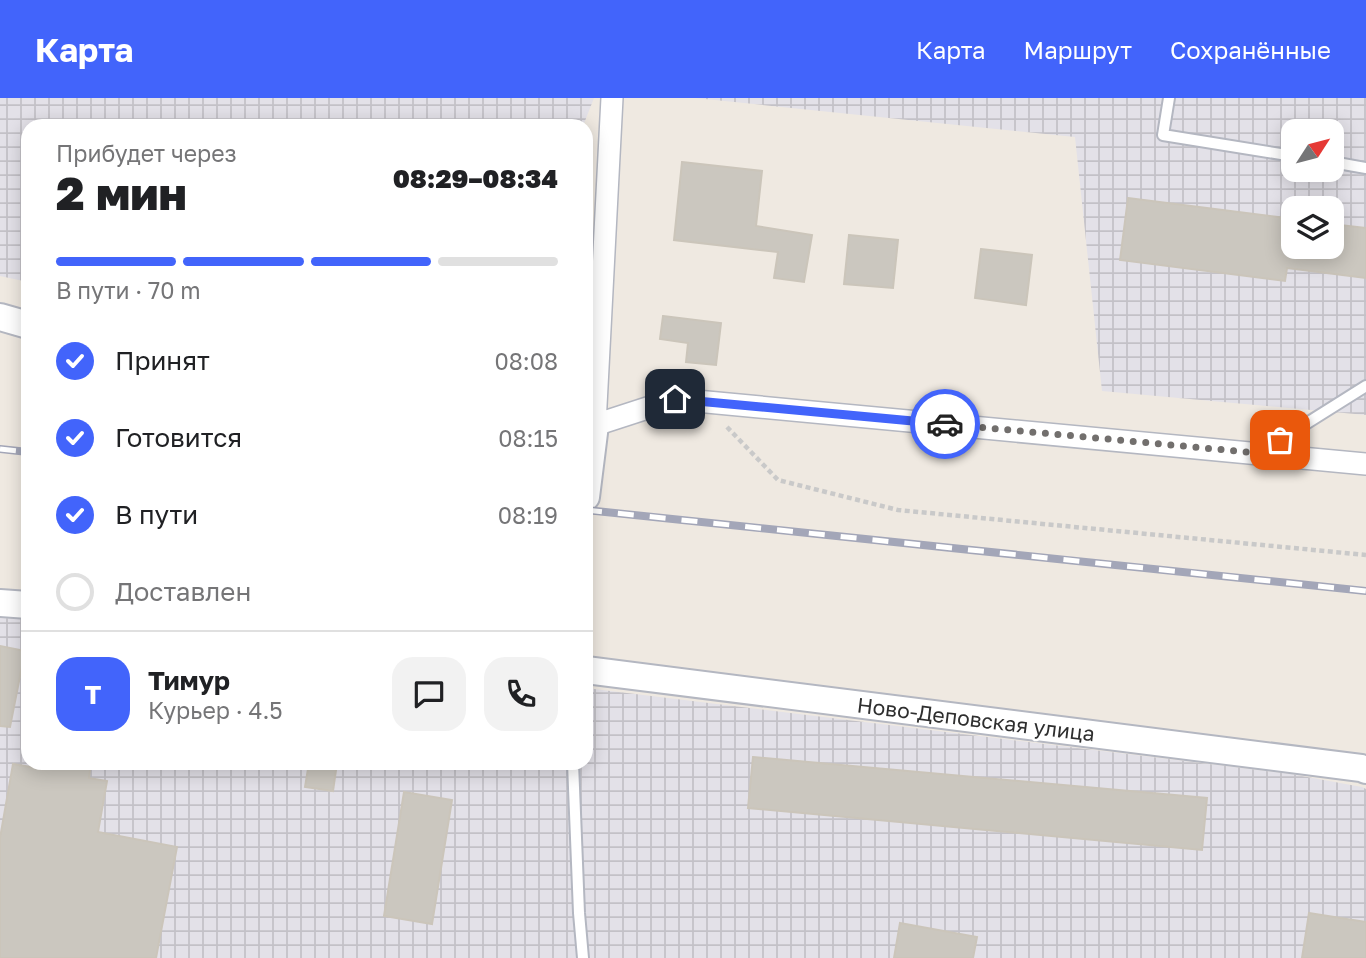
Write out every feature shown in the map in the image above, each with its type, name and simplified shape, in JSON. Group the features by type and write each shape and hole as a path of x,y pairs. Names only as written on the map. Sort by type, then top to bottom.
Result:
{"street":[{"path":"593,393 612,98"},
{"path":"0,317 21,323"},
{"path":"593,423 675,399 1366,464"},
{"path":"0,603 21,604"},
{"name":"Ново-Деповская улица","path":"593,671 1366,770"}],"lane":[{"path":"1169,98 1163,135 1281,154"},
{"path":"1344,164 1366,168"},
{"path":"1258,453 1366,386"},
{"path":"573,770 583,958"}],"path":[{"path":"702,401 778,480 898,510 1366,555"}],"shaded area":[{"path":"0,98 594,98 586,119 21,119 21,280 0,276"},
{"path":"695,98 1366,98 1366,415 1102,391 1075,137"},
{"path":"0,618 21,619 21,770 593,770 593,689 1291,774 1366,789 1366,958 0,958"}],"building":[{"path":"682,162 762,171 756,226 812,235 804,282 774,278 778,252 674,240"},
{"path":"1128,198 1281,217 1281,259 1344,259 1344,225 1366,228 1366,278 1287,268 1285,281 1120,260"},
{"path":"849,235 898,240 893,288 844,284"},
{"path":"981,249 1032,255 1026,305 975,298"},
{"path":"663,316 721,323 716,365 686,362 688,343 660,339"},
{"path":"0,646 21,650 21,671 10,727 0,726"},
{"path":"753,757 1207,798 1202,850 748,808"},
{"path":"13,764 21,765 21,770 90,770 89,778 107,781 98,832 177,847 156,958 0,958 0,838"},
{"path":"308,770 336,770 333,791 305,787"},
{"path":"404,792 452,800 432,924 384,916"},
{"path":"1309,913 1366,922 1366,958 1302,958"},
{"path":"900,923 977,937 973,958 894,958"}],"railway":[{"path":"0,449 21,451"},
{"path":"593,511 1366,591"}],"way so far":[{"path":"945,424 1258,453 1280,440"}],"route":[{"path":"675,399 945,424"}]}
